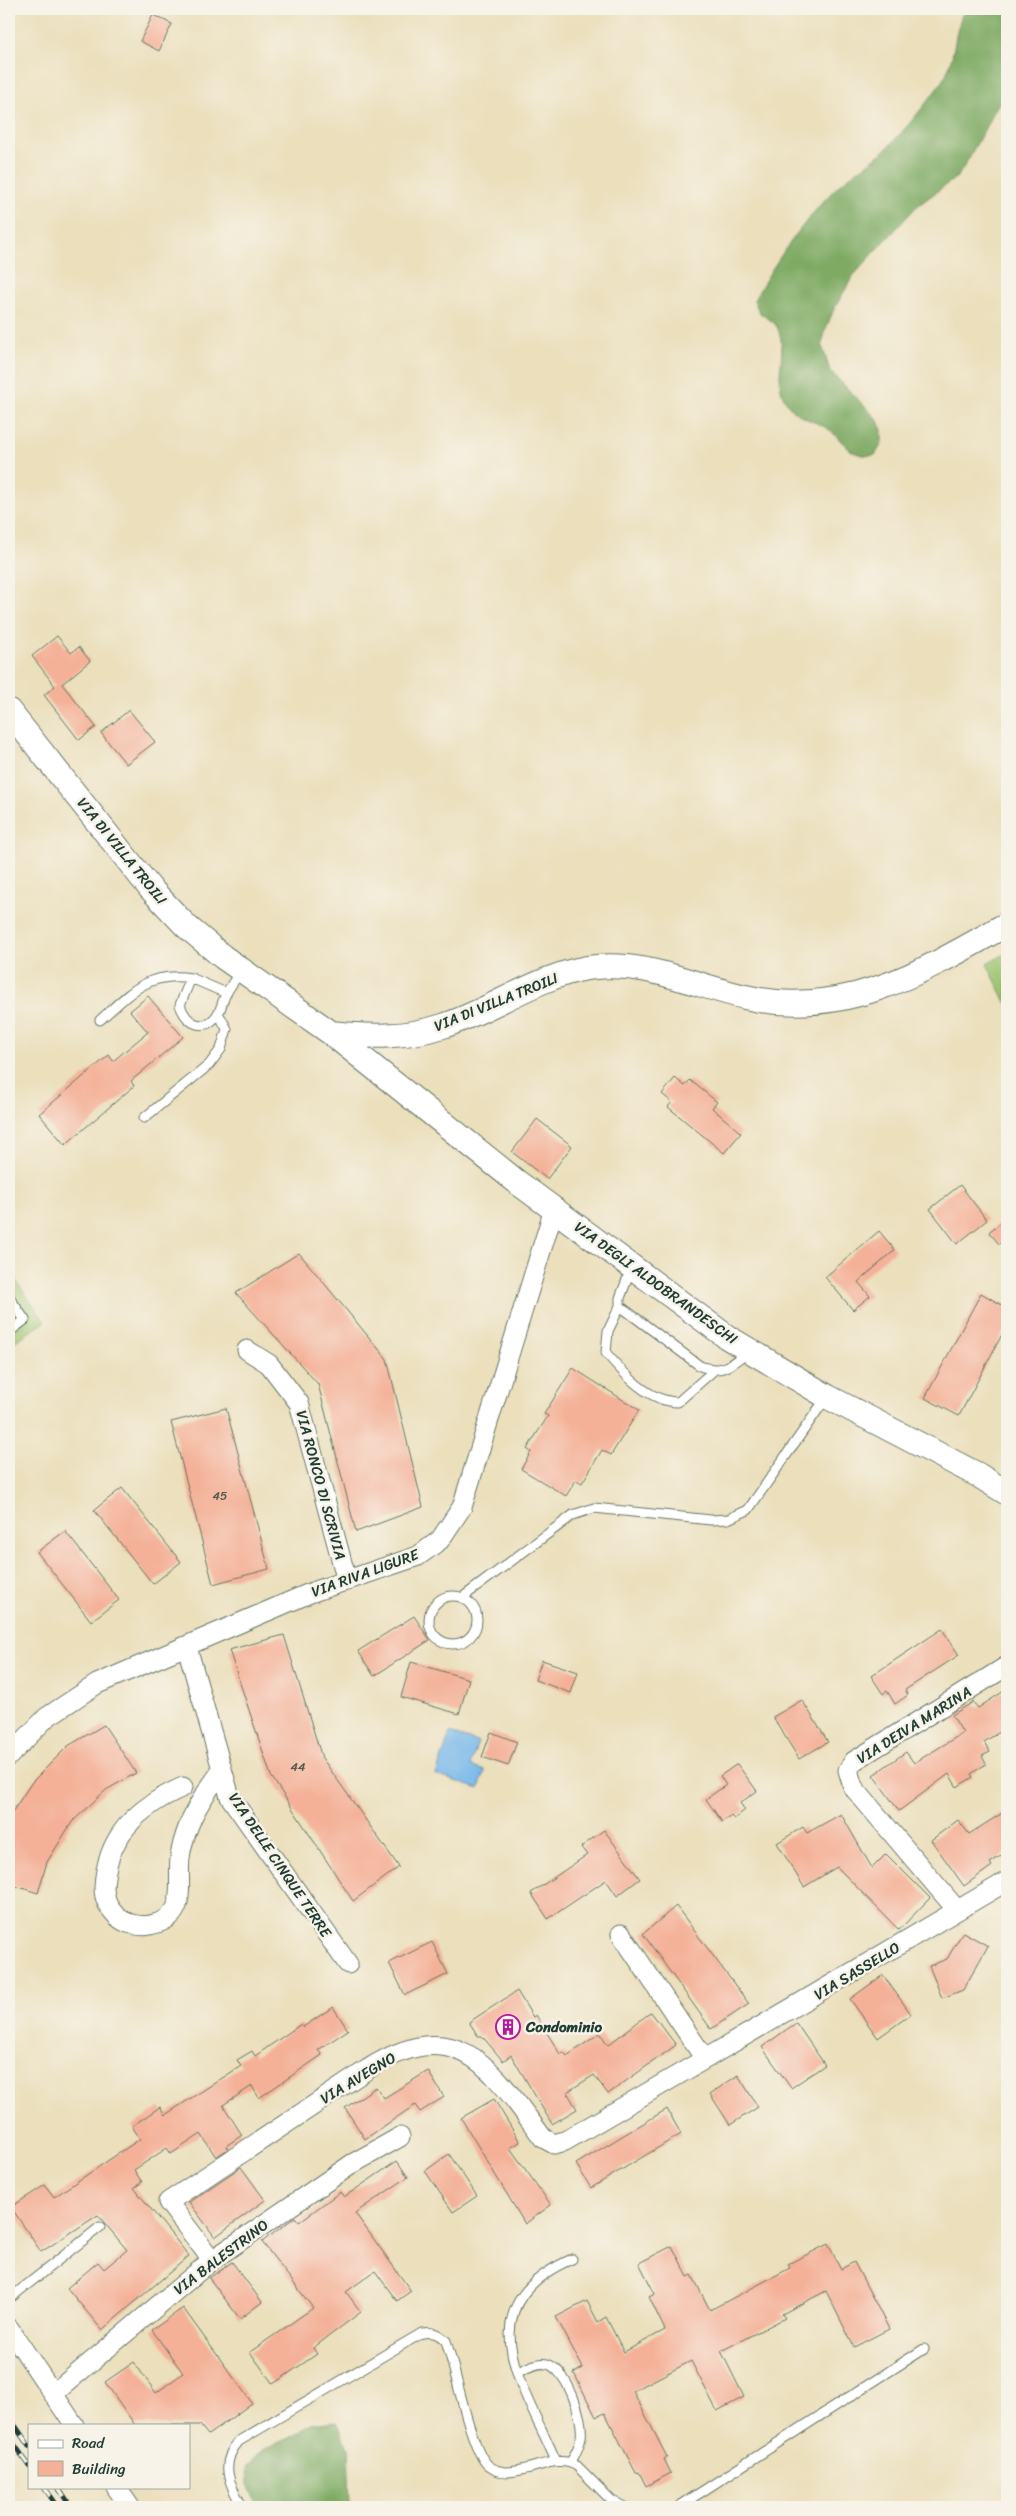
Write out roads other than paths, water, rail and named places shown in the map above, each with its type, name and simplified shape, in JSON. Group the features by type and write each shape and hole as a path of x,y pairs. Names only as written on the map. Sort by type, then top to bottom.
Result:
{"street":[{"name":"VIA DI VILLA TROILI","path":"9,711 150,888 204,942 331,1033 382,1037 424,1031 444,1026 550,979 572,972 600,967 641,968 767,1002 808,1004 834,1001 855,996 919,972 1007,924"},
{"name":"VIA DEGLI ALDOBRANDESCHI","path":"331,1033 554,1209 727,1338 828,1397 978,1475 1007,1493"},
{"name":"VIA RIVA LIGURE","path":"9,1756 47,1717 70,1700 97,1684 187,1648 310,1593 418,1556 440,1540 455,1520 465,1498 554,1209"},
{"name":"VIA RONCO DI SCRIVIA","path":"247,1350 269,1364 298,1403 347,1581"},
{"name":"VIA DELLE CINQUE TERRE","path":"187,1648 230,1797 348,1964"},
{"name":"VIA DEIVA MARINA","path":"957,1910 853,1787 848,1770 854,1761 1007,1666"},
{"path":"183,1787 158,1798 122,1830 110,1852 105,1873 104,1893 108,1908 121,1920 143,1926 160,1923 175,1911 180,1896 180,1857 189,1824 222,1770"},
{"name":"VIA SASSELLO","path":"706,2059 754,2033 1007,1881"},
{"path":"622,1934 706,2059"},
{"name":"VIA AVEGNO","path":"212,2260 168,2202 368,2069 395,2054 415,2048 434,2046 454,2049 472,2056 490,2069 543,2138 554,2144 565,2141 706,2059"},
{"name":"VIA BALESTRINO","path":"53,2394 212,2260 352,2164 400,2137"},
{"path":"9,2328 73,2424"},
{"path":"117,2488 130,2507"}],"lane":[{"path":"191,978 180,1005 183,1016 190,1022 199,1025 210,1022 218,1013 226,993 241,970"},
{"path":"100,1020 136,987 156,978 191,978 226,993"},
{"path":"144,1118 209,1065 221,1049 227,1029 218,1013"},
{"path":"632,1267 620,1298 620,1306 608,1332 606,1353 618,1368 641,1387 668,1402 678,1402 713,1370"},
{"path":"9,1297 25,1320 9,1332"},
{"path":"620,1306 700,1366 713,1370 723,1370 749,1350"},
{"path":"463,1597 476,1609 477,1626 468,1640 451,1645 436,1638 428,1623 433,1606 446,1596 463,1597 573,1515 594,1508 711,1520 728,1519 748,1510 828,1397"},
{"path":"9,2299 100,2227"},
{"path":"556,2461 518,2372 513,2358 510,2334 513,2310 517,2302 539,2276 572,2260"},
{"path":"243,2507 230,2486 227,2475 229,2456 239,2441 422,2333 429,2332 441,2336 446,2341 478,2450 489,2466 507,2473 556,2461 570,2462 577,2466 611,2500 624,2507"},
{"path":"678,2507 924,2349"},
{"path":"518,2372 541,2364 547,2364 559,2370 576,2405 581,2424 581,2438 570,2462"}],"water":[{"path":"450,1733 478,1742 470,1766 485,1771 479,1789 436,1775"}],"railway":[{"path":"9,2417 28,2445"},
{"path":"9,2437 28,2465"},
{"path":"45,2488 58,2507"},
{"path":"59,2488 71,2507"}],"place":[{"name":"Condominio","path":"508,2027"}]}
